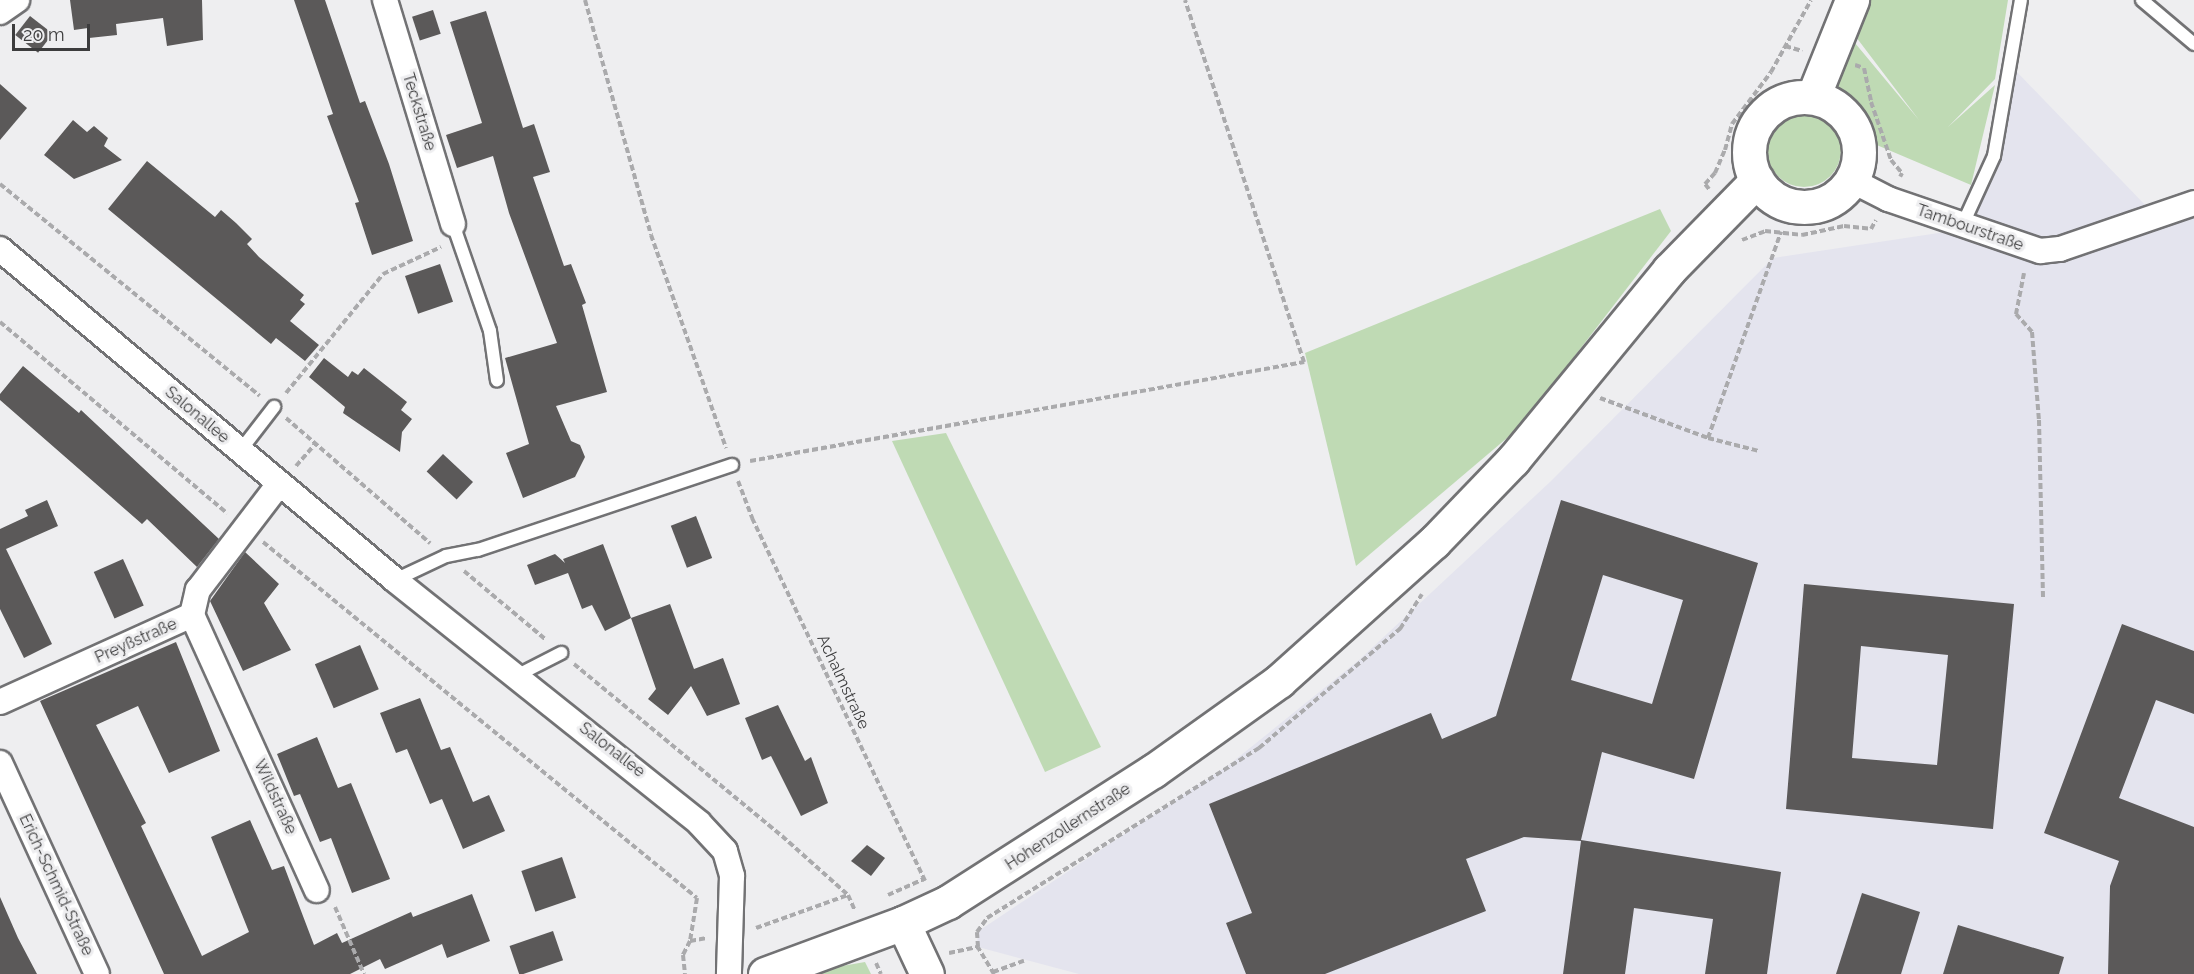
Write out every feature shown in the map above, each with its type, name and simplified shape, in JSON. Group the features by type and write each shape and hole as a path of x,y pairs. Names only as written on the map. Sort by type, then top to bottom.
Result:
{"main road":[{"path":"1813,97 1852,0"},
{"path":"1813,97 1830,103 1854,129 1859,146 1851,180 1839,195 1822,204 1804,207 1785,203 1769,194 1757,180 1750,163 1750,146 1764,114 1778,103 1813,97"},
{"name":"Hohenzollernstraße","path":"765,974 903,923 938,907 1153,771 1279,681 1342,628 1434,542 1512,460 1669,270 1726,208 1757,180"},
{"path":"903,923 927,974"}],"street":[{"path":"0,12 16,0"},
{"name":"Teckstraße","path":"385,0 453,224"},
{"name":"Tambourstraße","path":"1851,180 1888,200 2029,249 2060,249 2194,203"},
{"name":"Salonallee","path":"0,249 395,580 664,792 724,851 732,876 728,934 729,974"},
{"name":"Preyßstraße","path":"0,702 192,615 198,590 279,484"},
{"name":"Wildstraße","path":"192,615 317,890"},
{"name":"Erich-Schmid-Straße","path":"0,763 97,974"}],"lane":[{"path":"1962,226 1994,156 2021,0"},
{"path":"2142,0 2194,44"},
{"path":"453,224 490,331 497,381"},
{"path":"240,451 274,407"},
{"path":"395,580 446,556 478,550 732,465"},
{"path":"516,676 561,653"}],"path":[{"name":"Achalmstraße","path":"585,0 651,235 752,519 938,907"},
{"path":"732,465 1304,362 1185,0"},
{"path":"1785,46 1864,68 1865,84 1891,160 1902,173 1871,229 1844,226 1802,235 1765,231 1748,237 1705,184 1718,166 1732,124 1785,46 1811,0"},
{"path":"274,407 383,274 440,248 453,224"},
{"path":"1708,438 1781,232"},
{"path":"2029,249 2016,314 2032,332 2039,420 2043,598"},
{"path":"0,322 245,528 697,898 690,941 683,955 685,974"},
{"path":"1600,398 1708,438 1759,451"},
{"path":"317,890 337,909 364,974"},
{"path":"728,934 766,925 848,895"},
{"path":"977,932 978,947 993,973 1024,961"}],"shaded area":[{"path":"2016,71 2148,208 2194,189 2194,974 1079,974 978,947 977,932 1230,764 1359,660 1550,482 1773,258 1965,229"}],"green space":[{"path":"1866,0 2008,0 1995,79 1948,127 1995,85 1971,185 1872,143 1832,79 1850,37 1919,120 1853,33"},
{"path":"1804,113 1818,116 1830,124 1838,136 1841,150 1838,164 1830,176 1818,184 1804,187 1790,184 1778,176 1770,164 1767,150 1770,136 1778,124 1790,116"},
{"path":"1660,209 1671,231 1520,427 1356,566 1305,353"},
{"path":"946,433 1101,747 1045,772 892,441"},
{"path":"865,962 871,974 820,974 842,966"}],"building":[{"path":"70,0 202,0 203,40 167,46 163,18 116,24 117,35 89,38 88,28 74,30"},
{"path":"294,0 325,0 360,103 365,101 389,164 413,241 372,255 355,203 359,202 327,116 333,114"},
{"path":"433,10 441,34 420,41 412,17"},
{"path":"486,11 523,128 534,124 550,172 533,177 564,266 571,264 586,303 582,305 607,392 556,406 571,441 580,445 585,457 575,477 523,498 506,453 529,444 505,358 557,343 509,213 493,156 457,168 446,135 482,123 450,22"},
{"path":"30,16 53,34 38,53 15,35"},
{"path":"0,84 27,108 0,140"},
{"path":"73,120 87,132 94,126 108,138 104,146 122,160 74,179 44,155"},
{"path":"147,161 215,217 221,210 252,239 247,244 259,257 304,295 300,300 305,304 290,321 319,345 305,361 276,338 271,344 108,209"},
{"path":"440,264 453,302 418,314 405,276"},
{"path":"324,358 348,377 352,371 358,375 364,368 407,402 401,410 412,419 402,432 400,452 343,413 345,407 309,377"},
{"path":"23,366 79,413 81,410 219,539 197,567 147,519 142,524 0,400 0,394"},
{"path":"443,454 473,482 457,500 427,472"},
{"path":"47,500 58,526 6,549 52,644 24,658 0,609 0,529 28,516 25,510"},
{"path":"1561,500 1758,563 1694,779 1602,752 1581,840 1781,872 1767,974 1705,974 1713,919 1634,908 1625,974 1563,974 1581,841 1524,837 1466,859 1486,911 1325,974 1246,974 1226,923 1252,913 1209,804 1431,713 1442,739 1496,716","holes":["1603,575 1683,600 1652,704 1571,680"]},
{"path":"696,516 712,558 687,568 671,526"},
{"path":"603,544 631,618 605,631 592,605 582,609 568,573 535,585 527,565 555,554 565,563 563,559"},
{"path":"245,552 279,584 264,603 291,650 243,671 210,601"},
{"path":"123,559 144,606 115,619 94,572"},
{"path":"1804,584 2014,604 1993,829 1786,809","holes":["1861,646 1948,655 1937,765 1852,758"]},
{"path":"670,604 694,669 723,658 740,704 707,716 691,686 668,715 648,699 656,689 631,618"},
{"path":"2122,624 2194,651 2194,714 2156,700 2119,798 2194,827 2194,974 2108,974 2110,886 2119,861 2044,833"},
{"path":"176,642 220,751 169,773 138,706 96,725 146,823 141,826 202,956 249,932 211,837 250,820 272,870 284,866 314,945 337,933 342,943 411,912 413,917 472,894 490,941 447,958 442,944 385,969 380,959 350,974 164,974 40,701"},
{"path":"360,645 379,689 334,708 315,664"},
{"path":"420,698 441,750 450,747 473,802 489,795 505,831 463,849 442,799 430,804 407,749 396,753 380,713"},
{"path":"778,705 805,761 811,757 828,803 801,816 771,756 762,760 745,718"},
{"path":"317,737 338,788 351,783 390,879 352,893 331,838 320,842 300,794 294,796 277,754"},
{"path":"867,845 885,858 871,876 851,861"},
{"path":"562,857 576,898 535,912 521,871"},
{"path":"1862,893 1920,912 1901,974 1836,974"},
{"path":"0,897 18,938 37,974 0,974"},
{"path":"1958,925 2064,957 2059,974 1943,974"},
{"path":"553,931 563,960 519,974 510,946"}]}
